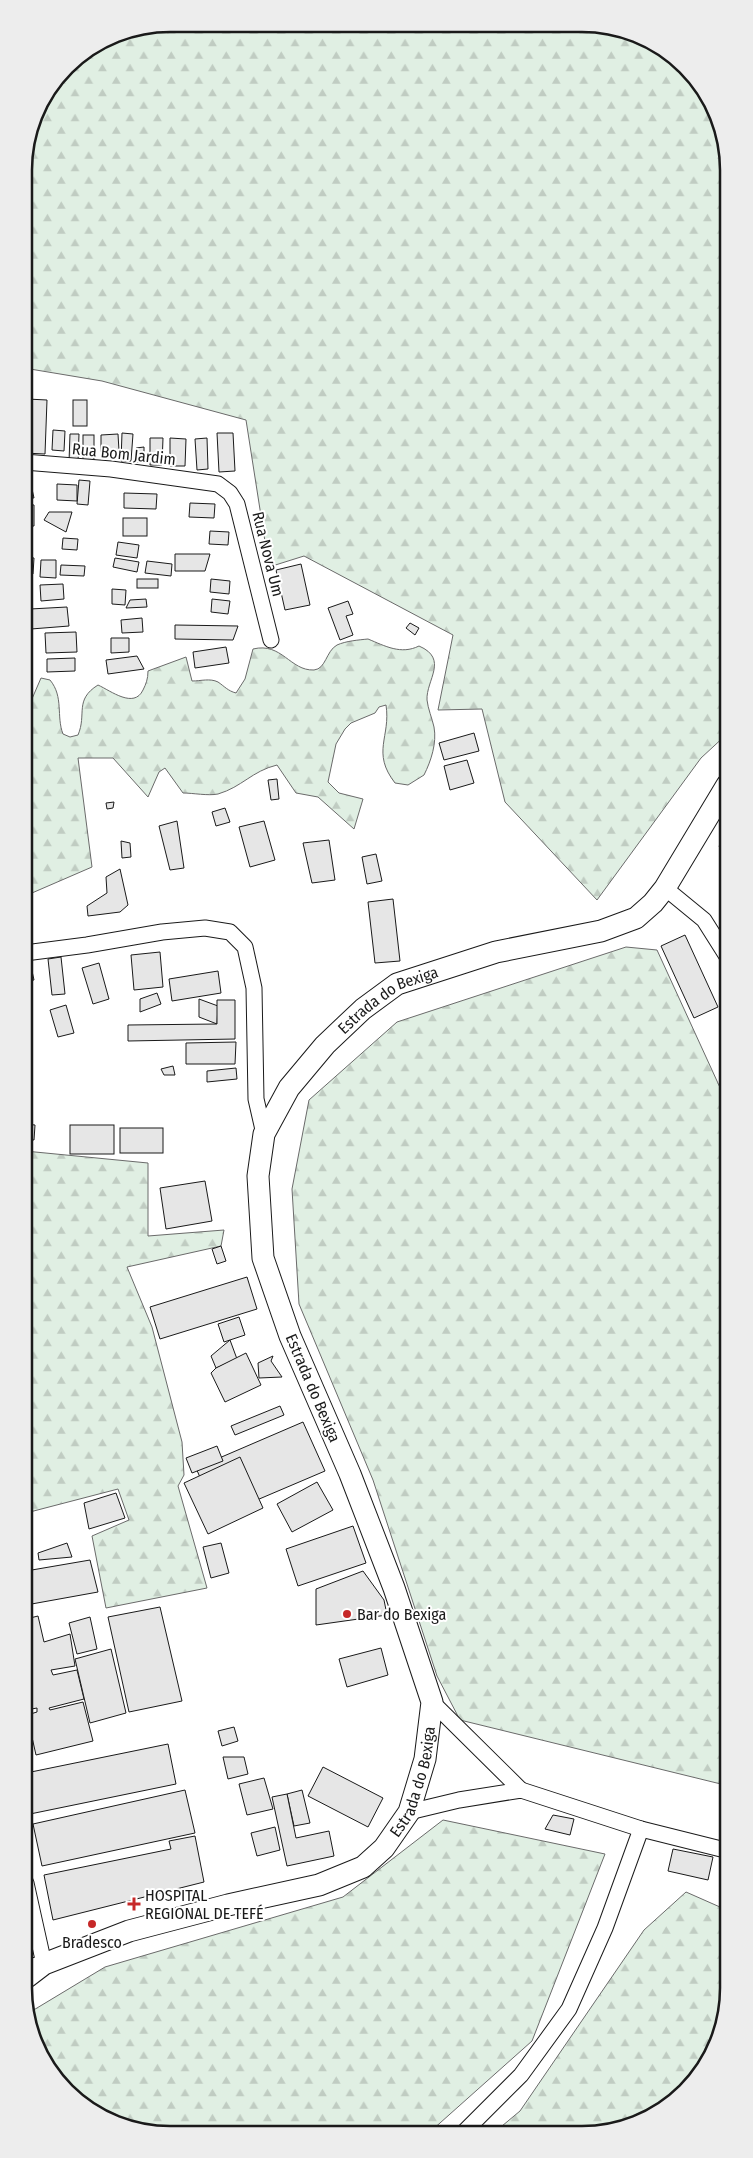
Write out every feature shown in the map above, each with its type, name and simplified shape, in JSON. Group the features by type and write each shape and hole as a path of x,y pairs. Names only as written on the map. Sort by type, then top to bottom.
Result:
{"street":[{"name":"Rua Bom Jardim","path":"33,463 111,468 218,484"},
{"name":"Rua Nova Um","path":"218,484 230,493 237,504 271,640"},
{"name":"Estrada do Bexiga","path":"35,1965 129,1932 228,1905 319,1885 363,1867 384,1848 408,1812 425,1759 432,1702 394,1588 350,1474 290,1336 264,1258 258,1176 264,1134 289,1088 325,1045 363,1009 397,984 496,952 601,931 636,918 654,903 665,888 720,797"},
{"path":"665,888 704,920 720,943"},
{"path":"33,953 162,932 205,928 230,932 246,947 254,988 256,1099 264,1134"},
{"path":"432,1702 521,1790 641,1829 720,1849"},
{"path":"408,1812 459,1800 521,1790"},
{"path":"469,2126 521,2075 569,2009 605,1928 641,1829"},
{"path":"32,1938 35,1965"}],"green space":[{"path":"583,32 610,35 644,47 667,61 680,73 692,86 710,117 719,152 720,740 701,758 597,900 505,802 482,709 438,710 453,635 304,556 269,567 246,420 102,381 33,369 33,161 37,134 43,117 61,86 86,61 109,47 134,37 161,33"},
{"path":"368,639 399,650 412,649 419,646 428,651 433,657 434,670 427,700 435,739 431,758 424,775 408,785 395,783 388,772 383,753 387,716 386,705 379,707 375,713 351,723 336,744 328,782 339,793 363,799 354,829 318,797 296,793 277,765 261,771 226,791 210,795 183,793 165,768 159,772 148,797 113,758 78,758 92,867 33,893 33,697 41,678 50,680 54,686 57,693 63,734 70,737 78,735 82,720 83,702 86,696 98,685 122,697 134,698 143,690 147,681 148,671 186,657 192,681 215,681 236,693 245,679 253,649 271,649 298,666 314,670 321,667 333,648 348,642"},
{"path":"626,947 657,950 720,1088 720,1784 460,1720 437,1676 373,1480 299,1304 292,1189 309,1100 397,1022"},
{"path":"32,1152 148,1163 148,1236 224,1230 221,1246 127,1267 152,1327 182,1442 184,1475 178,1486 207,1588 106,1608 92,1536 129,1520 118,1489 32,1511"},
{"path":"443,1820 605,1854 532,2041 437,2126 170,2126 143,2123 109,2111 79,2091 61,2072 47,2049 34,2010 105,1967 343,1897"},
{"path":"686,1892 720,1907 719,2006 716,2024 710,2041 697,2064 674,2091 652,2107 627,2118 610,2123 583,2126 502,2126 520,2111 644,1930"}],"building":[{"path":"33,399 47,400 45,454 33,453"},
{"path":"73,400 87,400 87,426 73,426"},
{"path":"53,430 65,431 64,451 52,450"},
{"path":"122,433 133,434 131,461 121,461"},
{"path":"217,433 233,433 235,471 219,472"},
{"path":"70,434 79,434 78,462 69,462"},
{"path":"118,434 119,451 101,452 101,435"},
{"path":"83,435 94,435 94,463 83,463"},
{"path":"150,438 163,438 162,465 150,465"},
{"path":"170,438 186,439 185,466 170,466"},
{"path":"207,438 208,469 197,470 195,439"},
{"path":"144,447 144,462 135,462 136,448"},
{"path":"79,480 90,481 88,505 77,504"},
{"path":"57,484 77,485 77,501 57,500"},
{"path":"124,493 157,494 156,509 124,508"},
{"path":"190,503 215,504 214,518 189,517"},
{"path":"33,505 34,505 33,526"},
{"path":"49,512 72,512 66,532 44,520"},
{"path":"123,518 147,518 147,536 123,536"},
{"path":"210,531 229,532 228,545 209,544"},
{"path":"63,538 78,539 77,550 62,549"},
{"path":"118,542 139,545 137,558 116,555"},
{"path":"175,554 210,554 205,571 175,571"},
{"path":"115,558 139,562 137,572 113,567"},
{"path":"41,560 56,560 56,578 40,577"},
{"path":"147,561 172,564 171,576 145,573"},
{"path":"301,564 310,605 285,610 276,570"},
{"path":"61,565 85,566 84,576 60,575"},
{"path":"137,579 158,579 158,588 137,588"},
{"path":"211,579 230,581 229,594 210,592"},
{"path":"63,584 64,599 41,601 40,585"},
{"path":"112,589 126,590 125,605 112,604"},
{"path":"146,599 147,607 126,608 130,600"},
{"path":"212,599 230,601 228,614 211,612"},
{"path":"348,601 353,614 346,616 353,635 340,640 328,608"},
{"path":"67,607 69,626 33,629 33,609"},
{"path":"142,618 143,632 122,633 121,620"},
{"path":"410,623 419,628 415,635 406,628"},
{"path":"175,625 238,626 233,640 175,639"},
{"path":"76,632 77,652 46,653 45,633"},
{"path":"111,638 129,638 129,652 111,653"},
{"path":"226,647 229,663 195,668 193,652"},
{"path":"137,656 144,669 108,674 106,660"},
{"path":"75,658 75,671 47,672 47,659"},
{"path":"474,733 479,751 444,760 439,743"},
{"path":"467,760 474,783 450,790 444,766"},
{"path":"277,779 279,799 271,800 268,780"},
{"path":"114,802 113,808 107,809 106,803"},
{"path":"225,808 230,822 216,826 212,812"},
{"path":"177,821 184,868 170,870 159,826"},
{"path":"264,821 275,860 250,867 239,827"},
{"path":"329,840 335,880 312,883 303,843"},
{"path":"121,841 130,843 131,857 122,858"},
{"path":"376,854 382,881 367,884 362,857"},
{"path":"120,869 128,905 120,912 88,916 87,906 107,893 106,877"},
{"path":"393,899 400,961 375,963 368,902"},
{"path":"685,935 718,1007 694,1018 661,946"},
{"path":"160,952 163,987 134,990 131,955"},
{"path":"61,957 65,994 52,995 48,959"},
{"path":"99,963 109,999 93,1004 82,968"},
{"path":"218,971 221,993 172,1001 169,979"},
{"path":"157,993 161,1004 140,1012 140,999"},
{"path":"199,999 218,1006 217,1024 199,1017"},
{"path":"217,1000 235,1000 235,1039 128,1041 128,1025 217,1024"},
{"path":"66,1005 74,1033 58,1037 50,1010"},
{"path":"236,1042 235,1064 186,1064 186,1043"},
{"path":"173,1066 175,1075 164,1075 161,1069"},
{"path":"236,1068 237,1079 207,1082 207,1071"},
{"path":"32,1125 35,1125 34,1140 32,1140"},
{"path":"70,1125 114,1125 114,1154 70,1154"},
{"path":"120,1128 163,1128 163,1153 120,1153"},
{"path":"205,1181 212,1221 166,1229 160,1188"},
{"path":"221,1246 226,1261 217,1264 212,1249"},
{"path":"247,1277 257,1309 160,1339 150,1307"},
{"path":"239,1317 245,1335 224,1342 218,1324"},
{"path":"230,1340 237,1359 216,1368 211,1356"},
{"path":"246,1353 261,1385 225,1402 211,1373 216,1368"},
{"path":"273,1356 271,1361 282,1377 259,1378 258,1363"},
{"path":"280,1406 284,1415 235,1435 231,1426"},
{"path":"303,1422 325,1471 217,1517 196,1468"},
{"path":"217,1446 223,1461 192,1473 186,1458"},
{"path":"240,1457 263,1508 208,1534 184,1483"},
{"path":"317,1482 333,1510 292,1532 277,1504"},
{"path":"116,1493 125,1518 89,1529 84,1503"},
{"path":"353,1526 366,1563 298,1586 286,1549"},
{"path":"67,1543 72,1557 39,1560 38,1553"},
{"path":"221,1543 229,1573 211,1578 203,1547"},
{"path":"90,1560 98,1592 32,1604 32,1570"},
{"path":"363,1571 384,1600 387,1615 316,1625 316,1589"},
{"path":"160,1607 182,1701 129,1712 108,1617"},
{"path":"38,1616 44,1642 70,1634 75,1666 51,1670 53,1675 77,1670 84,1699 49,1708 50,1710 83,1702 93,1741 36,1755 32,1738 32,1713 37,1712 37,1708 32,1709 32,1617"},
{"path":"90,1617 97,1649 77,1654 69,1623"},
{"path":"381,1648 388,1675 347,1687 339,1659"},
{"path":"111,1649 126,1713 90,1723 75,1659"},
{"path":"234,1727 238,1741 222,1746 218,1731"},
{"path":"168,1744 176,1784 32,1814 32,1772"},
{"path":"223,1757 244,1757 248,1774 228,1779"},
{"path":"323,1767 383,1798 368,1827 308,1796"},
{"path":"264,1778 273,1809 247,1815 239,1784"},
{"path":"185,1790 195,1833 42,1866 33,1824"},
{"path":"302,1790 310,1823 294,1826 287,1794"},
{"path":"287,1794 296,1838 329,1831 334,1856 287,1866 272,1797"},
{"path":"553,1815 574,1819 570,1835 545,1829"},
{"path":"275,1827 280,1850 257,1856 251,1833"},
{"path":"195,1836 204,1882 53,1920 44,1875 171,1849 169,1841"},
{"path":"673,1849 713,1857 708,1880 668,1871"}],"place":[{"name":"Bar do Bexiga","path":"347,1614"},
{"name":"HOSPITAL REGIONAL DE TEFÉ","path":"134,1904"},
{"name":"Bradesco","path":"92,1924"}]}
